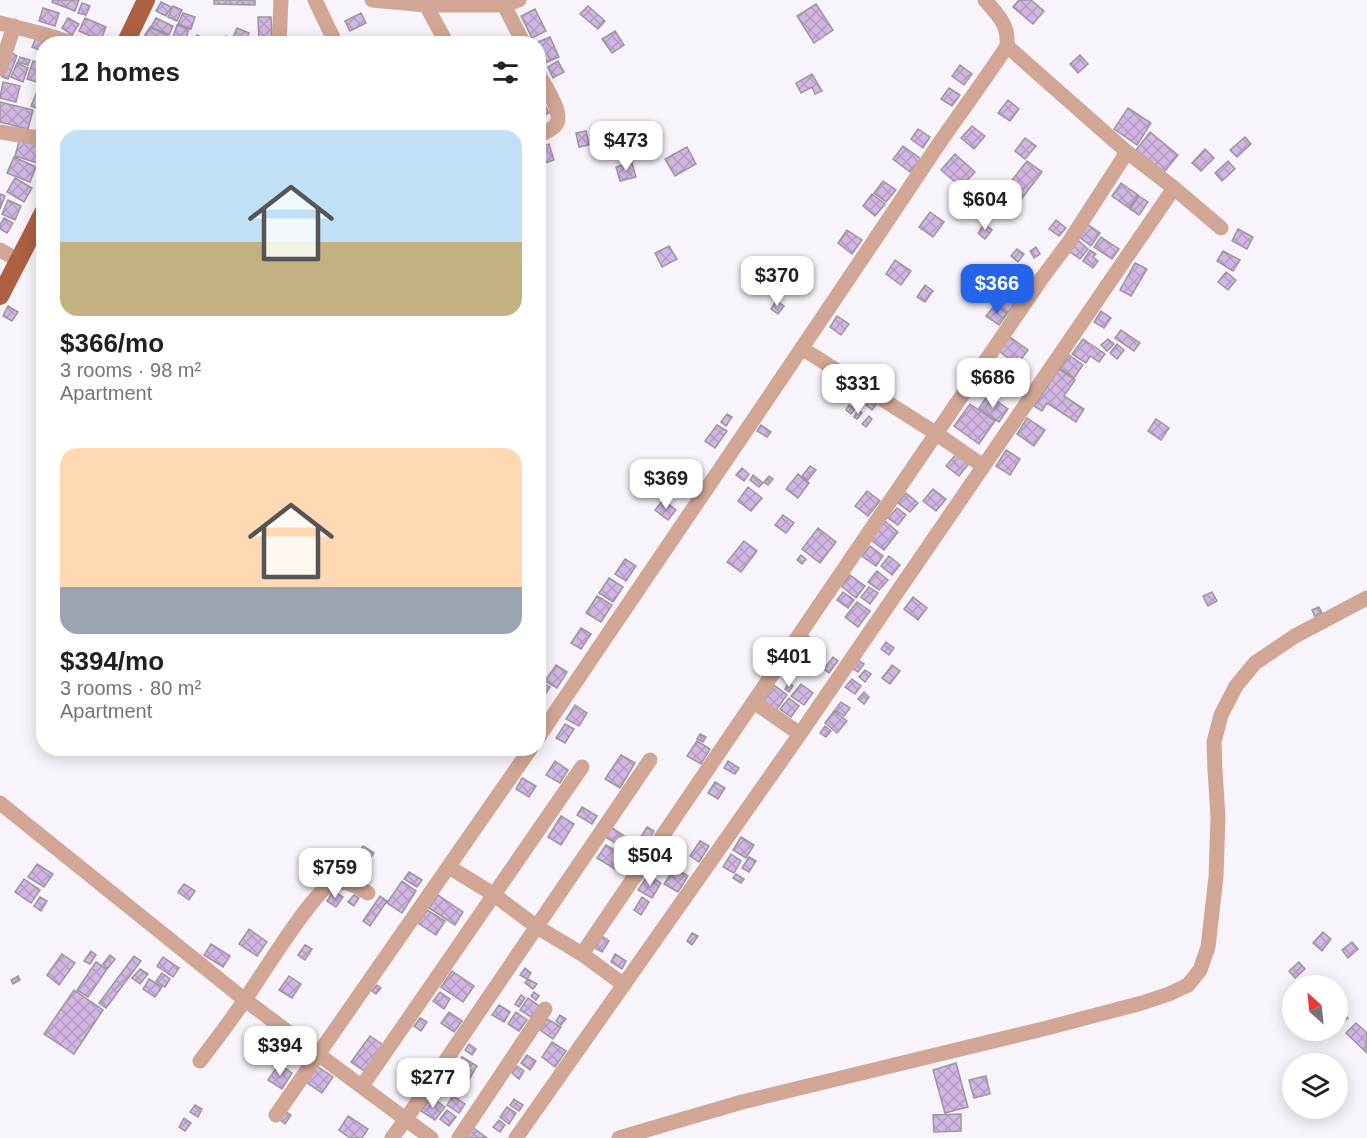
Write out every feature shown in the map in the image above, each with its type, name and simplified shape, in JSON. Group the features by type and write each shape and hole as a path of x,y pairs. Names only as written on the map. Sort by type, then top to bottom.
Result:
{"main road":[{"path":"129,36 146,0"},
{"path":"0,296 36,226"}],"street":[{"path":"279,36 281,0"},
{"path":"315,0 332,36"},
{"path":"372,0 426,5 511,3 521,36"},
{"path":"546,726 1007,46 1008,36 1005,26 985,0"},
{"path":"426,5 443,36"},
{"path":"0,69 7,25 50,36"},
{"path":"1007,46 1126,152 1174,188 1221,228"},
{"path":"546,89 557,109 559,118 556,125 546,131"},
{"path":"0,132 36,138"},
{"path":"582,954 1042,278 1069,242 1126,152"},
{"path":"516,1138 800,734 1174,188"},
{"path":"0,250 18,260"},
{"path":"803,349 983,466"},
{"path":"619,1138 730,1105 1142,1003 1188,985 1200,970 1208,946 1216,877 1218,818 1214,742 1221,715 1236,686 1255,663 1295,636 1367,598"},
{"path":"754,702 800,734"},
{"path":"276,1115 525,756"},
{"path":"392,1138 650,760"},
{"path":"362,1086 582,767"},
{"path":"0,803 245,1000 431,1138"},
{"path":"449,867 493,894 537,927 582,954 624,986"},
{"path":"200,1061 323,891 333,883 343,883 354,885 368,893"},
{"path":"459,1138 545,1009"}],"building":[{"path":"53,0 79,0 75,11 52,2"},
{"path":"214,0 255,0 255,5 214,4"},
{"path":"1019,0 1031,0 1044,11 1033,24 1013,7"},
{"path":"161,2 171,7 166,16 156,11"},
{"path":"82,3 90,6 86,15 78,13"},
{"path":"816,4 833,30 814,43 797,16"},
{"path":"173,6 182,10 177,21 168,17"},
{"path":"588,6 605,21 598,29 580,14"},
{"path":"43,8 59,13 55,26 39,21"},
{"path":"535,9 546,31 531,36 521,16"},
{"path":"183,13 195,17 191,29 178,24"},
{"path":"361,13 366,23 350,31 345,21"},
{"path":"258,17 271,17 272,36 259,36"},
{"path":"68,18 79,24 72,35 62,28"},
{"path":"85,18 106,27 103,36 91,36 79,31"},
{"path":"156,18 173,26 169,35 151,27"},
{"path":"177,25 189,29 187,36 173,36"},
{"path":"150,27 167,35 147,36 145,35"},
{"path":"237,28 249,33 248,36 233,36"},
{"path":"615,31 624,45 612,53 602,39"},
{"path":"550,37 559,57 547,62 546,60 546,39"},
{"path":"12,53 17,56 8,79 2,77"},
{"path":"1080,55 1088,64 1078,73 1070,64"},
{"path":"20,57 30,60 28,65 18,62"},
{"path":"33,61 36,62 36,82 27,79"},
{"path":"558,61 564,72 553,78 548,67"},
{"path":"17,63 28,68 23,82 11,77"},
{"path":"960,65 972,74 964,85 952,76"},
{"path":"812,74 822,91 815,94 812,87 801,93 796,83"},
{"path":"3,82 20,86 16,102 0,98"},
{"path":"949,88 960,95 952,106 941,99"},
{"path":"36,94 36,108 31,106"},
{"path":"1008,100 1019,109 1010,121 998,113"},
{"path":"0,102 33,110 28,129 0,122"},
{"path":"1128,108 1151,123 1137,145 1114,129"},
{"path":"972,126 985,136 974,149 961,138"},
{"path":"918,129 930,137 923,148 911,139"},
{"path":"586,131 589,145 579,147 576,133"},
{"path":"1150,132 1178,155 1164,172 1136,150"},
{"path":"1245,137 1251,144 1237,157 1230,150"},
{"path":"20,138 36,143 36,163 15,156"},
{"path":"1025,138 1036,146 1025,159 1015,151"},
{"path":"549,144 554,160 546,163 546,145"},
{"path":"903,146 921,159 910,172 893,159"},
{"path":"687,147 696,164 675,176 665,159"},
{"path":"1205,149 1214,158 1201,171 1192,163"},
{"path":"955,154 975,172 961,187 941,170"},
{"path":"14,157 36,167 30,182 7,173"},
{"path":"1027,161 1042,172 1020,201 1005,189"},
{"path":"1228,161 1235,169 1222,181 1215,173"},
{"path":"632,163 636,177 620,181 616,167"},
{"path":"15,178 32,188 24,202 7,192"},
{"path":"883,181 896,190 886,202 874,193"},
{"path":"1121,183 1138,195 1129,208 1112,196"},
{"path":"0,194 5,196 0,209"},
{"path":"872,194 885,204 875,216 863,206"},
{"path":"1139,196 1148,202 1139,215 1130,209"},
{"path":"8,200 21,206 15,220 2,214"},
{"path":"930,212 944,222 933,237 919,227"},
{"path":"4,218 13,223 7,233 0,229"},
{"path":"1056,220 1066,228 1059,236 1049,229"},
{"path":"984,224 992,230 985,239 978,233"},
{"path":"1087,224 1100,233 1091,246 1078,236"},
{"path":"1238,229 1253,237 1247,249 1232,241"},
{"path":"847,230 862,240 852,254 838,243"},
{"path":"1101,237 1119,249 1112,259 1094,247"},
{"path":"1078,240 1088,249 1080,259 1069,251"},
{"path":"669,246 677,259 662,267 655,253"},
{"path":"1036,247 1040,254 1034,258 1030,251"},
{"path":"1017,249 1024,254 1018,262 1011,256"},
{"path":"1090,250 1096,254 1093,257 1098,261 1093,268 1083,261"},
{"path":"1223,251 1240,260 1233,271 1217,261"},
{"path":"895,260 911,271 901,285 886,274"},
{"path":"1135,263 1147,269 1131,296 1120,290"},
{"path":"1007,267 1029,284 1019,297 997,280"},
{"path":"1226,272 1236,280 1228,290 1218,282"},
{"path":"990,278 1018,299 1008,313 980,292"},
{"path":"925,285 933,291 925,302 917,297"},
{"path":"776,301 784,306 778,314 771,309"},
{"path":"995,305 1007,314 999,325 986,316"},
{"path":"8,306 18,312 12,321 3,316"},
{"path":"1101,311 1111,318 1104,328 1094,322"},
{"path":"837,316 849,324 841,335 830,327"},
{"path":"1121,330 1140,343 1134,351 1115,338"},
{"path":"1010,337 1028,350 1017,365 999,351"},
{"path":"1083,339 1105,354 1099,362 1090,356 1086,363 1072,354"},
{"path":"1108,339 1114,344 1107,351 1101,345"},
{"path":"1117,344 1124,350 1117,359 1110,353"},
{"path":"1069,355 1083,365 1074,378 1060,368"},
{"path":"991,362 1008,374 996,389 980,377"},
{"path":"1059,369 1075,380 1064,396 1084,409 1076,422 1047,403 1042,411 1034,406"},
{"path":"988,395 1008,409 999,422 979,408"},
{"path":"870,400 876,405 872,410 866,405"},
{"path":"970,404 995,421 979,444 954,426"},
{"path":"849,405 855,409 851,414 846,410"},
{"path":"858,410 862,413 857,419 854,417"},
{"path":"727,414 732,417 726,426 721,422"},
{"path":"869,416 872,419 866,427 862,424"},
{"path":"1027,418 1045,430 1034,446 1017,434"},
{"path":"1156,419 1169,428 1161,440 1148,431"},
{"path":"717,425 727,431 715,448 705,441"},
{"path":"761,425 771,432 767,437 757,431"},
{"path":"1006,450 1020,459 1010,475 996,466"},
{"path":"958,452 970,462 959,476 946,466"},
{"path":"810,466 816,470 808,480 802,476"},
{"path":"742,468 749,474 744,481 736,475"},
{"path":"798,474 809,483 798,498 786,489"},
{"path":"753,475 763,483 759,487 750,480"},
{"path":"769,476 773,479 768,485 764,482"},
{"path":"748,487 762,498 751,511 738,501"},
{"path":"933,489 946,499 936,511 923,501"},
{"path":"867,491 880,501 868,516 855,506"},
{"path":"906,493 918,503 910,512 898,503"},
{"path":"663,500 676,510 668,520 655,510"},
{"path":"897,508 906,515 898,525 888,518"},
{"path":"783,515 794,523 786,533 775,525"},
{"path":"885,521 898,532 884,550 871,540"},
{"path":"818,528 836,542 820,563 802,549"},
{"path":"744,541 757,551 741,572 727,562"},
{"path":"870,546 883,556 876,566 862,556"},
{"path":"801,555 806,559 802,564 797,560"},
{"path":"889,556 900,565 892,575 881,566"},
{"path":"625,559 636,566 626,581 615,574"},
{"path":"877,571 888,580 879,590 868,582"},
{"path":"850,575 865,586 856,598 841,586"},
{"path":"609,578 623,587 613,602 599,593"},
{"path":"869,587 878,593 870,604 861,597"},
{"path":"843,592 854,600 848,608 837,600"},
{"path":"1212,592 1217,601 1208,606 1203,596"},
{"path":"597,596 612,605 601,622 586,613"},
{"path":"913,597 927,608 918,620 904,609"},
{"path":"857,602 870,611 858,627 845,617"},
{"path":"1319,607 1322,613 1315,617 1312,610"},
{"path":"581,628 591,634 581,649 571,643"},
{"path":"808,636 823,647 810,663 795,652"},
{"path":"886,642 894,648 889,655 881,649"},
{"path":"833,657 838,661 829,673 824,669"},
{"path":"858,660 864,664 858,672 852,668"},
{"path":"556,665 567,672 557,688 546,680"},
{"path":"892,665 900,671 890,684 882,678"},
{"path":"865,670 871,674 865,682 859,677"},
{"path":"852,679 861,686 855,694 845,687"},
{"path":"789,683 793,686 789,692 785,689"},
{"path":"801,684 813,693 804,705 791,696"},
{"path":"774,685 787,695 776,710 763,700"},
{"path":"864,692 869,697 864,704 858,699"},
{"path":"789,698 799,706 791,717 780,709"},
{"path":"841,702 850,708 844,716 835,710"},
{"path":"575,705 587,713 579,726 566,719"},
{"path":"834,711 847,721 837,733 825,723"},
{"path":"565,724 574,729 565,743 556,738"},
{"path":"825,726 831,731 826,737 820,733"},
{"path":"700,734 706,737 703,742 697,739"},
{"path":"697,741 710,749 701,764 687,756"},
{"path":"621,755 635,763 620,788 605,779"},
{"path":"555,761 568,770 560,783 546,775"},
{"path":"728,761 739,768 735,774 724,768"},
{"path":"522,778 536,786 529,797 516,789"},
{"path":"715,782 725,788 718,799 708,793"},
{"path":"582,807 597,816 592,824 577,815"},
{"path":"561,816 574,824 561,845 548,837"},
{"path":"611,827 632,841 626,849 605,837"},
{"path":"647,827 654,831 646,844 639,840"},
{"path":"741,837 754,845 746,858 733,850"},
{"path":"700,841 709,846 699,862 690,856"},
{"path":"640,842 646,846 642,852 636,848"},
{"path":"606,845 624,856 615,869 597,858"},
{"path":"363,846 374,853 367,863 356,856"},
{"path":"731,854 741,861 734,873 723,867"},
{"path":"749,857 756,861 749,872 742,868"},
{"path":"37,864 53,874 44,887 28,877"},
{"path":"675,868 688,876 678,892 664,884"},
{"path":"409,872 422,880 417,887 404,879"},
{"path":"736,874 744,879 741,883 733,878"},
{"path":"648,875 661,883 652,898 638,890"},
{"path":"24,879 40,890 31,903 15,892"},
{"path":"402,881 416,891 402,913 387,903"},
{"path":"184,884 195,891 189,900 178,892"},
{"path":"333,891 343,897 336,907 327,901"},
{"path":"354,895 359,898 354,906 348,902"},
{"path":"438,895 463,912 455,925 429,908"},
{"path":"380,896 387,901 370,926 363,921"},
{"path":"40,897 47,901 41,911 34,906"},
{"path":"642,897 649,902 641,915 634,910"},
{"path":"427,910 445,921 436,935 418,923"},
{"path":"249,929 267,942 257,956 239,944"},
{"path":"1323,932 1331,939 1322,951 1313,943"},
{"path":"692,933 698,936 692,945 687,941"},
{"path":"602,936 609,941 602,952 595,948"},
{"path":"1352,942 1358,949 1348,958 1342,950"},
{"path":"211,944 230,956 223,967 204,955"},
{"path":"305,945 312,949 305,960 298,955"},
{"path":"91,951 96,955 90,964 84,961"},
{"path":"62,954 75,963 59,985 47,975"},
{"path":"615,954 626,961 622,969 611,962"},
{"path":"110,955 115,959 108,968 103,964"},
{"path":"134,956 141,961 106,1008 99,1003"},
{"path":"163,957 179,968 173,977 157,966"},
{"path":"96,962 107,969 88,997 77,990"},
{"path":"1299,962 1305,969 1298,975 1292,975 1289,971"},
{"path":"525,968 531,973 527,979 520,975"},
{"path":"140,969 148,974 140,984 132,978"},
{"path":"452,971 474,986 463,1002 441,987"},
{"path":"162,973 170,979 165,987 156,981"},
{"path":"18,976 20,980 13,984 11,980"},
{"path":"289,976 301,984 292,998 279,990"},
{"path":"149,979 162,987 155,997 143,989"},
{"path":"528,979 537,984 533,989 525,983"},
{"path":"377,985 381,988 376,994 372,991"},
{"path":"74,990 103,1010 74,1054 44,1034"},
{"path":"440,992 450,999 444,1009 433,1001"},
{"path":"534,992 539,996 536,1000 531,996"},
{"path":"521,995 525,998 519,1007 515,1004"},
{"path":"528,998 539,1006 531,1017 520,1010"},
{"path":"499,1005 510,1012 504,1022 492,1015"},
{"path":"449,1012 462,1021 454,1032 441,1023"},
{"path":"516,1012 527,1020 519,1031 508,1024"},
{"path":"560,1015 566,1019 561,1025 556,1021"},
{"path":"420,1018 427,1022 421,1031 414,1026"},
{"path":"547,1019 561,1027 553,1039 540,1030"},
{"path":"1356,1023 1367,1033 1366,1052 1348,1035 1348,1031"},
{"path":"370,1036 383,1045 364,1071 351,1062"},
{"path":"552,1042 566,1051 555,1067 542,1057"},
{"path":"469,1044 476,1049 472,1055 465,1050"},
{"path":"527,1055 536,1061 530,1070 521,1063"},
{"path":"462,1057 477,1066 467,1083 452,1074"},
{"path":"956,1063 968,1107 945,1113 933,1070"},
{"path":"279,1064 292,1073 282,1089 268,1080"},
{"path":"317,1066 333,1077 322,1093 306,1082"},
{"path":"517,1066 524,1071 519,1079 512,1073"},
{"path":"986,1076 990,1094 974,1098 969,1080"},
{"path":"453,1096 465,1104 459,1113 447,1105"},
{"path":"431,1097 445,1107 435,1120 421,1111"},
{"path":"514,1099 523,1105 519,1111 510,1105"},
{"path":"195,1105 202,1109 198,1117 190,1112"},
{"path":"507,1107 516,1113 509,1124 500,1117"},
{"path":"447,1110 456,1117 449,1126 440,1119"},
{"path":"284,1111 291,1115 285,1124 279,1119"},
{"path":"961,1114 961,1131 934,1132 933,1115"},
{"path":"348,1116 368,1129 362,1138 350,1138 339,1130"},
{"path":"184,1118 191,1123 185,1131 179,1127"},
{"path":"499,1120 505,1125 500,1132 493,1127"},
{"path":"471,1126 487,1138 464,1138"}]}
